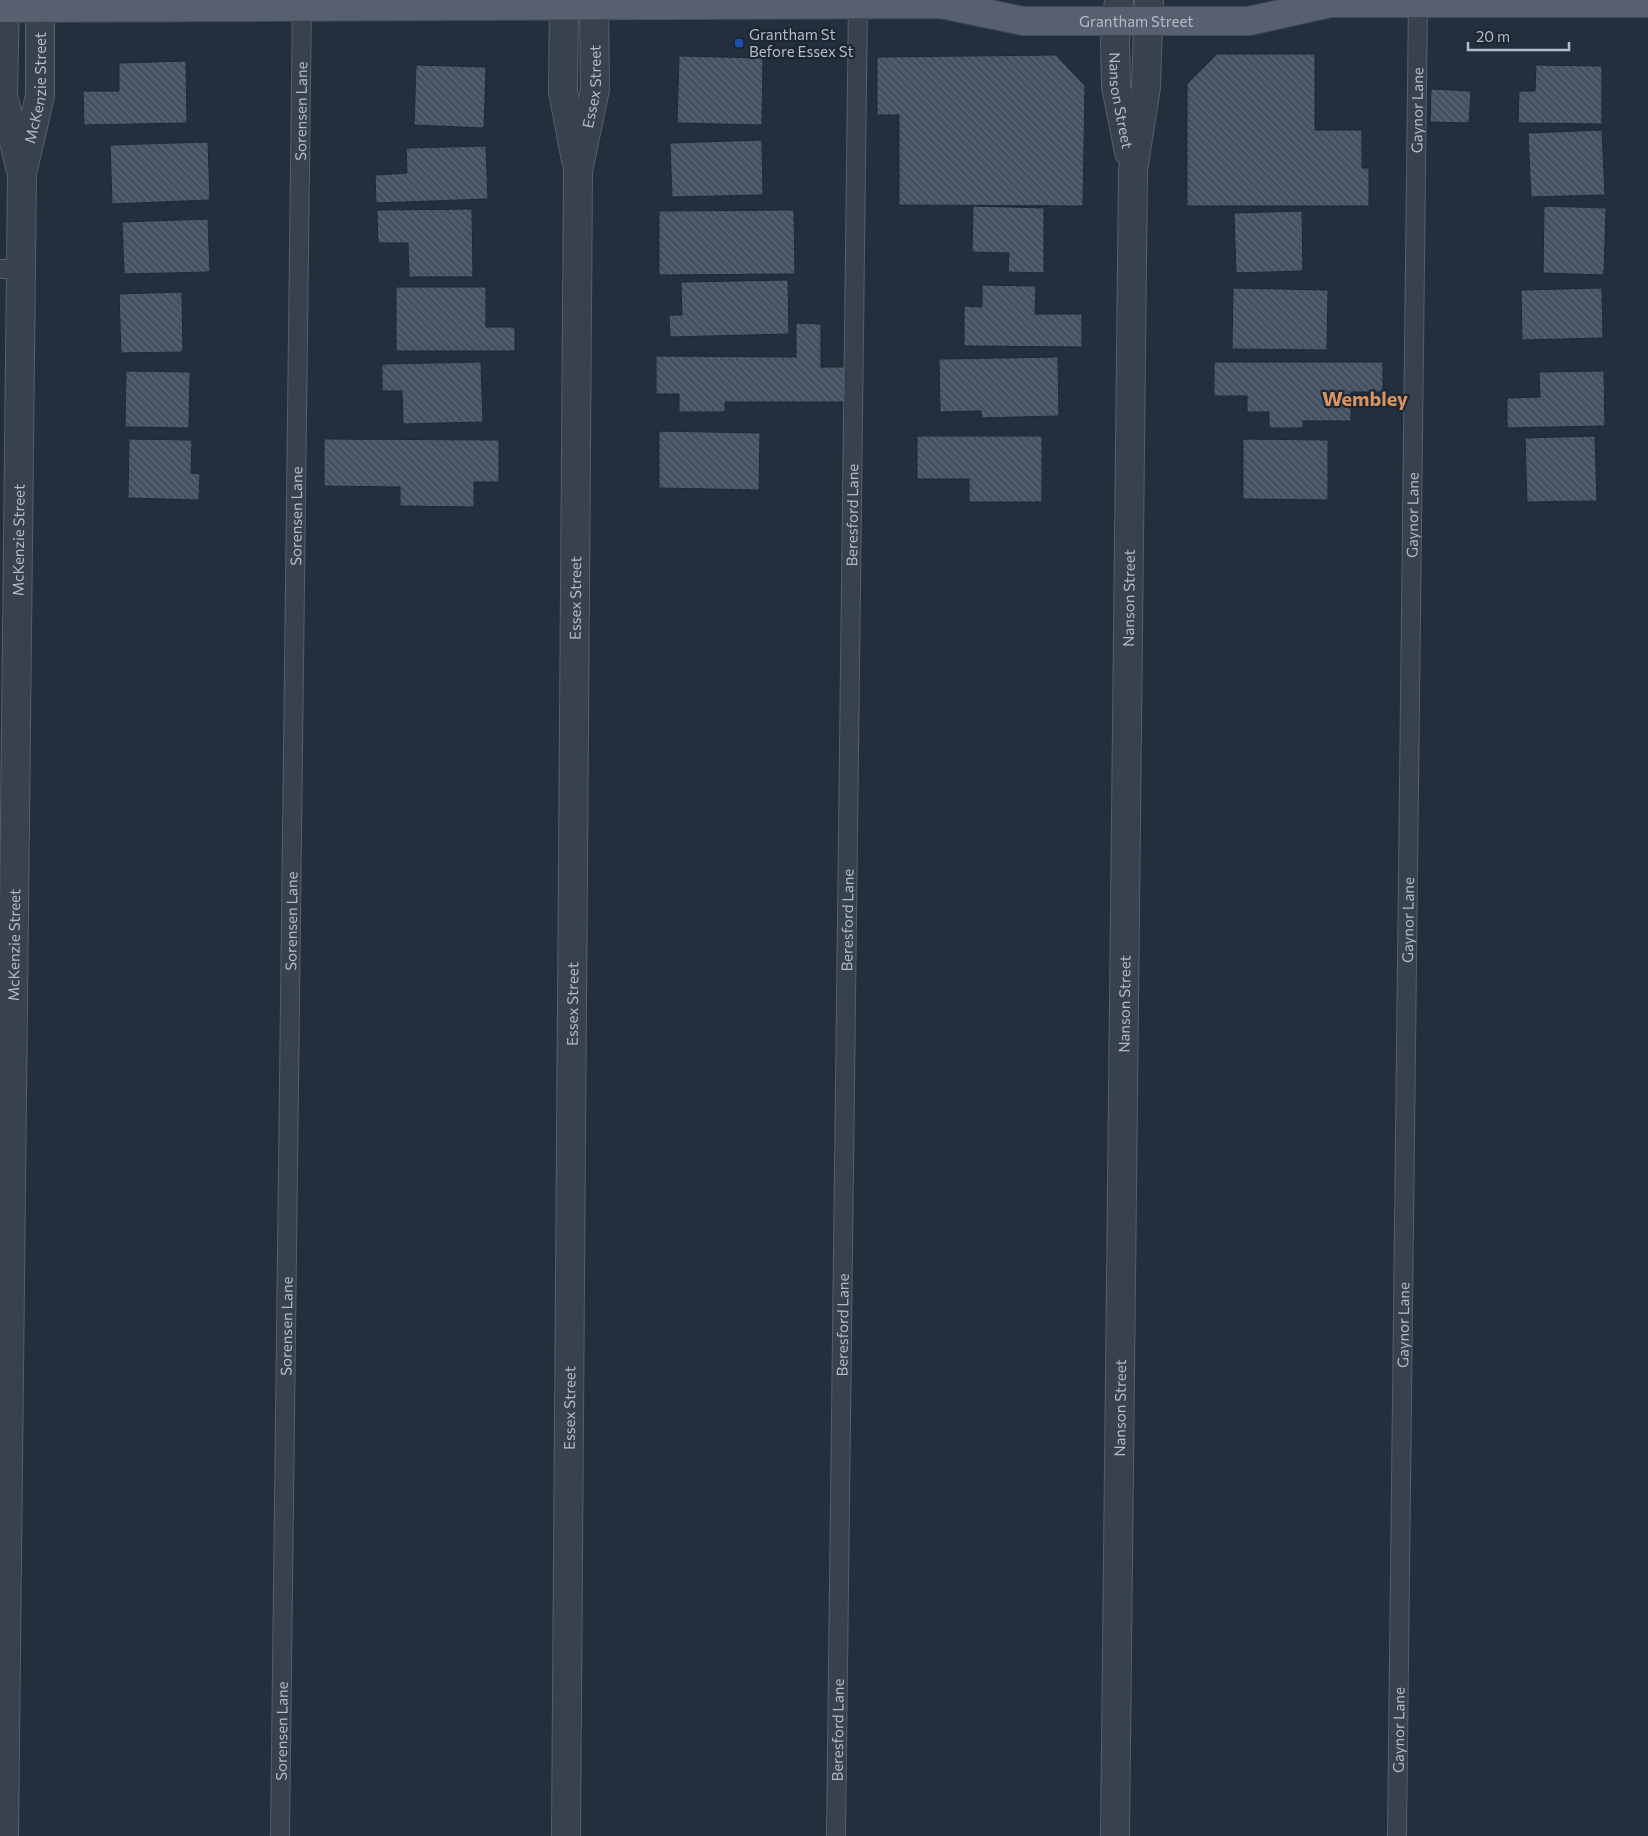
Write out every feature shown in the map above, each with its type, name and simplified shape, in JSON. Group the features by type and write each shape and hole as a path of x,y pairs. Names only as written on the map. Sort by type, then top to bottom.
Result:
{"main road":[{"name":"Grantham Street","path":"3,5 949,2 1023,21 1118,11 1148,10 1249,20 1323,2 1648,3"}],"street":[{"name":"Essex Street","path":"564,3 563,92 578,171 566,1836"},
{"name":"Essex Street","path":"578,171 596,89 594,3"},
{"name":"McKenzie Street","path":"4,1836 11,269 22,174 40,96 40,4"},
{"name":"McKenzie Street","path":"3,5 3,95 22,174"},
{"name":"Nanson Street","path":"1115,1836 1133,170 1146,87 1148,10"},
{"name":"Nanson Street","path":"1118,11 1115,41 1116,86 1133,170"}],"lane":[{"name":"Beresford Lane","path":"836,1836 858,2"},
{"name":"Gaynor Lane","path":"1397,1836 1418,2"},
{"name":"Sorensen Lane","path":"280,1836 302,3"}],"building":[{"path":"1217,54 1315,54 1315,130 1362,130 1362,168 1369,168 1369,206 1187,206 1187,84"},
{"path":"1056,55 1085,86 1083,206 899,205 899,115 877,115 877,57"},
{"path":"679,56 763,58 762,125 677,123"},
{"path":"186,61 187,123 84,125 83,91 119,91 119,63"},
{"path":"416,65 486,67 484,128 414,125"},
{"path":"1536,65 1602,66 1602,124 1518,123 1519,91 1535,91"},
{"path":"1431,89 1471,91 1469,123 1430,122"},
{"path":"1602,130 1605,195 1531,197 1528,133"},
{"path":"762,140 763,195 672,197 670,143"},
{"path":"208,142 210,200 112,204 110,145"},
{"path":"486,146 488,199 376,203 375,175 407,173 406,148"},
{"path":"973,206 1044,208 1044,273 1008,272 1009,253 972,252"},
{"path":"1544,206 1606,208 1604,275 1543,273"},
{"path":"472,209 473,277 409,277 408,243 378,243 377,210"},
{"path":"794,210 795,274 659,275 659,211"},
{"path":"1302,211 1303,271 1236,273 1234,213"},
{"path":"208,219 210,272 124,274 122,222"},
{"path":"788,280 789,334 670,337 669,315 682,315 681,282"},
{"path":"982,285 1036,286 1035,314 1082,314 1082,347 964,346 964,306 982,307"},
{"path":"396,287 486,287 486,327 515,327 515,351 396,351"},
{"path":"1233,288 1328,290 1327,350 1232,349"},
{"path":"1602,288 1603,338 1522,340 1521,290"},
{"path":"182,292 183,352 121,353 119,294"},
{"path":"796,323 821,324 821,367 845,367 845,402 725,402 725,412 679,412 679,394 656,394 656,356 796,357"},
{"path":"1058,357 1059,416 982,418 981,411 940,412 939,359"},
{"path":"481,362 483,422 403,424 402,391 382,391 382,364"},
{"path":"1214,362 1383,362 1383,392 1351,392 1351,421 1303,421 1303,428 1269,428 1269,412 1247,412 1247,396 1214,396"},
{"path":"126,371 190,372 189,428 125,427"},
{"path":"1604,371 1605,426 1507,428 1507,398 1540,397 1539,372"},
{"path":"659,431 760,433 759,490 659,488"},
{"path":"917,436 1042,436 1042,502 969,502 969,479 917,479"},
{"path":"1595,436 1597,501 1527,502 1525,438"},
{"path":"129,439 192,440 191,473 200,474 199,500 128,498"},
{"path":"324,439 499,440 499,482 474,482 474,507 400,506 400,487 324,486"},
{"path":"1243,439 1328,440 1328,500 1243,499"}],"place":[{"name":"Grantham St Before Essex St","path":"739,43"}],"district":[{"name":"Wembley","path":"1365,398"}]}
